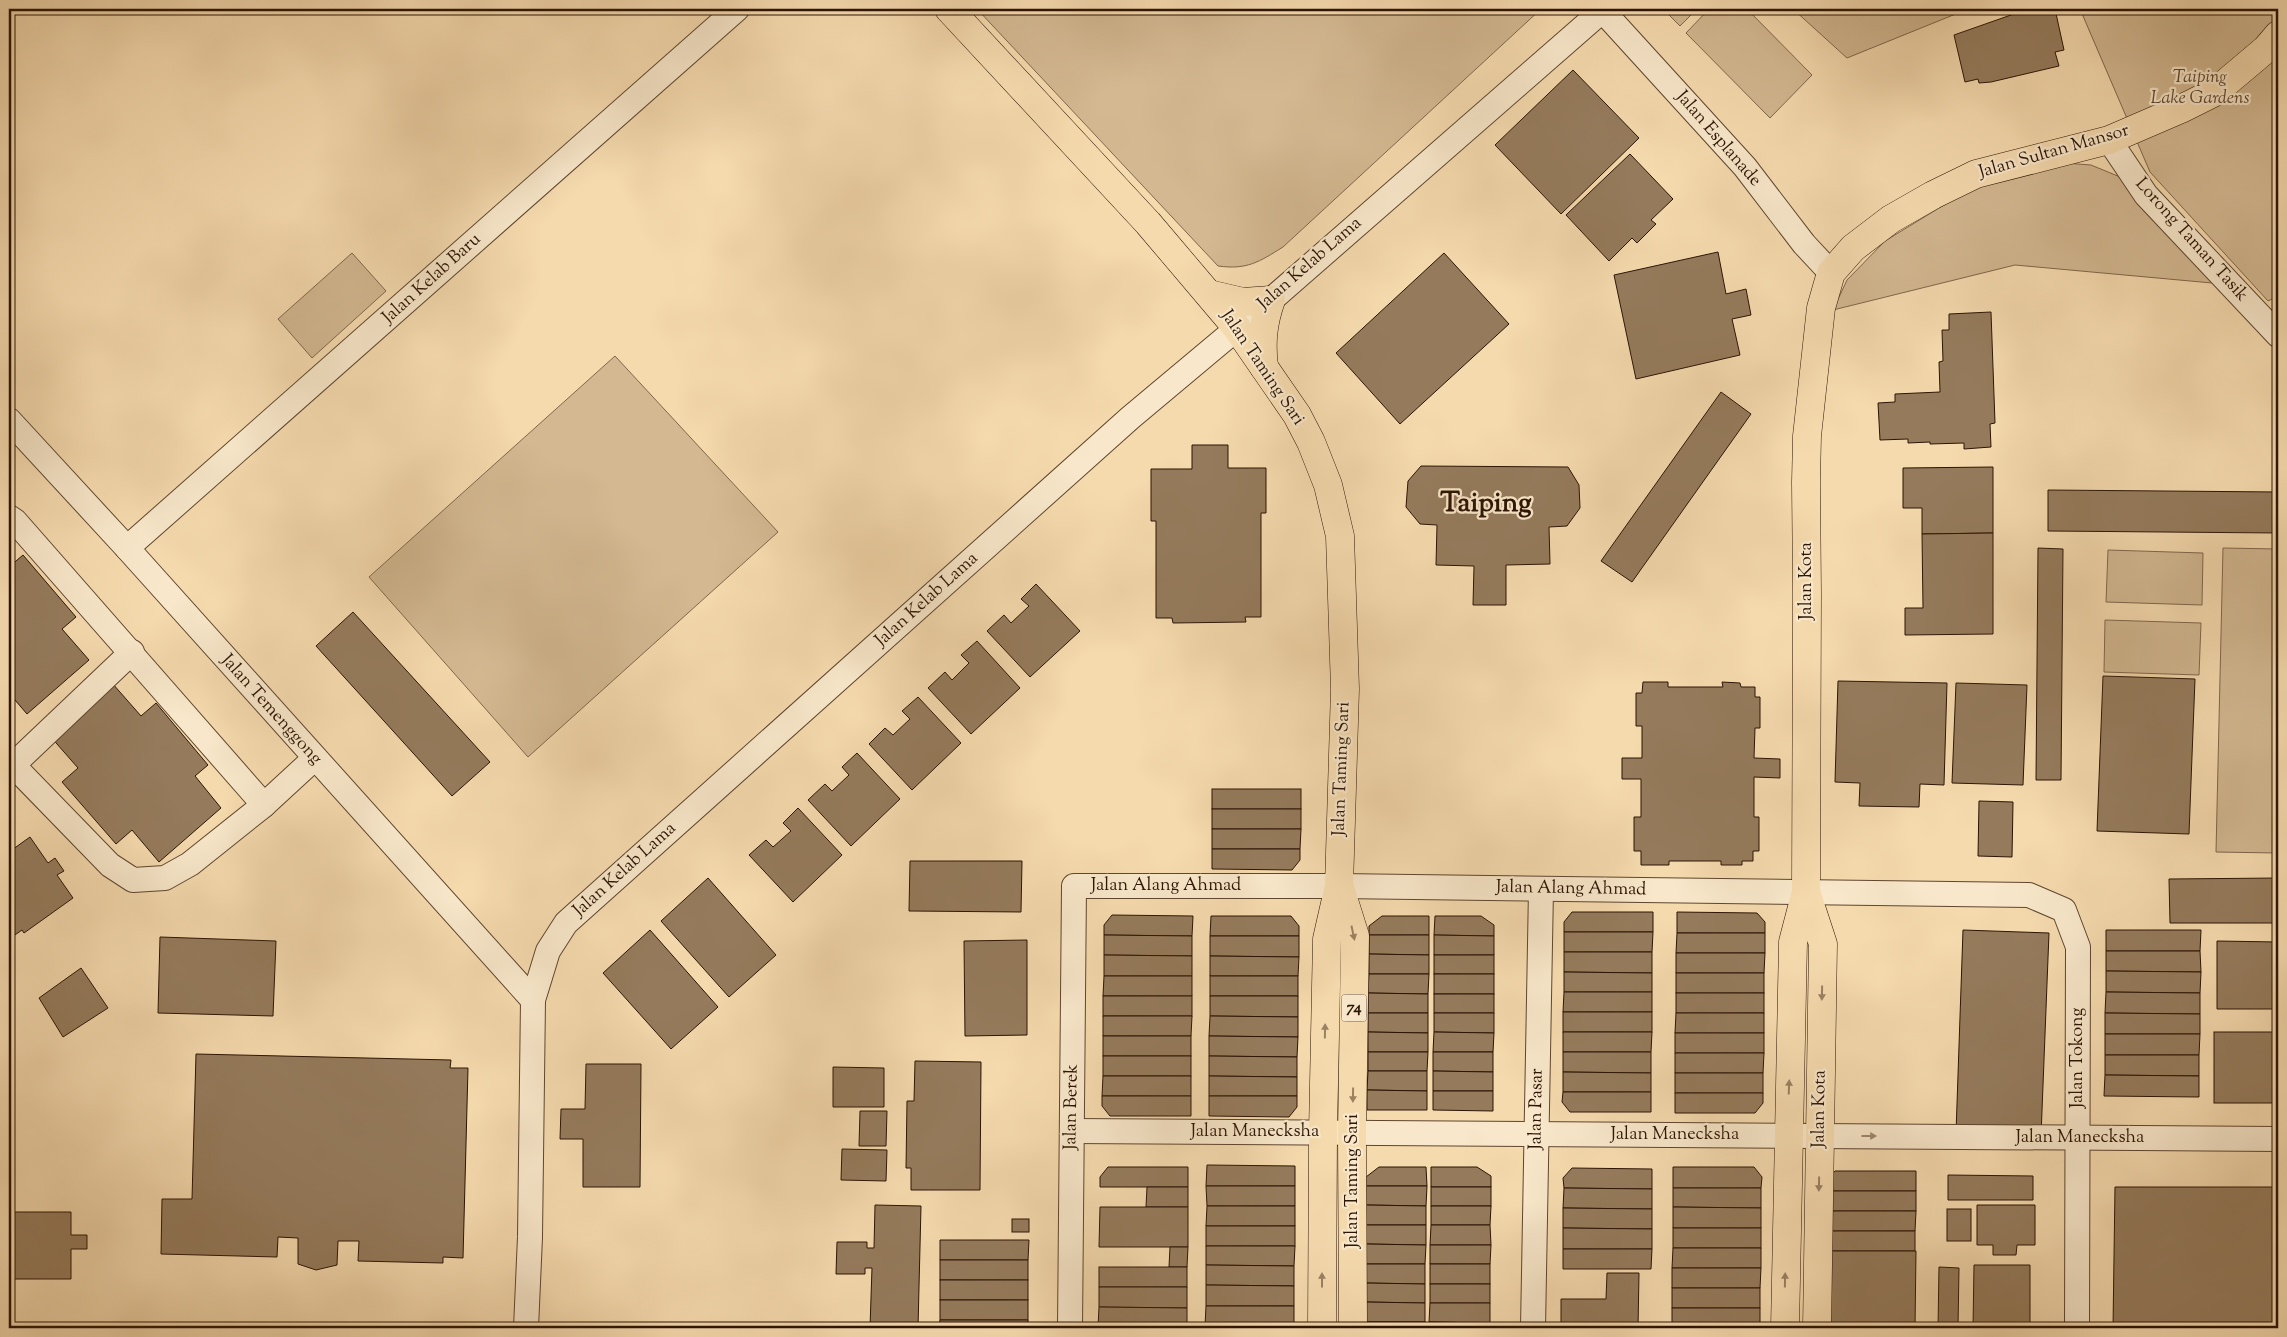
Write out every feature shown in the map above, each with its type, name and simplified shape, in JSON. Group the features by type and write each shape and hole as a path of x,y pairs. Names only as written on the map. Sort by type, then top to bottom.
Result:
{"main road":[{"name":"Jalan Taming Sari","path":"949,9 1141,216 1237,328 1297,415 1311,442 1328,485 1340,536 1344,689 1339,886 1327,939 1323,1132 1322,1328"},
{"name":"Jalan Sultan Mansor","path":"1831,273 1853,248 1891,219 1942,190 1976,174 2109,140 2181,109 2215,92 2266,49 2278,35"},
{"name":"Jalan Kota","path":"1785,1328 1793,942 1806,892 1808,594 1806,482 1812,383 1821,308 1831,273"},
{"path":"1209,294 1243,302 1270,300 1262,329 1264,367"},
{"name":"Jalan Taming Sari","path":"1339,886 1355,936 1352,1133 1353,1328"},
{"name":"Jalan Kota","path":"1806,892 1823,944 1817,1328"}],"street":[{"name":"Jalan Kelab Baru","path":"127,548 737,9"},
{"name":"Jalan Esplanade","path":"1602,10 1745,167 1804,244 1831,273"},
{"name":"Jalan Kelab Lama","path":"526,1328 530,1237 533,1000 548,951 566,923 1130,418 1270,300 1602,10"},
{"name":"Lorong Taman Tasik","path":"2109,140 2146,195 2278,335"},
{"name":"Jalan Temenggong","path":"9,420 127,548 533,1000"},
{"path":"9,517 132,652 264,805"},
{"path":"132,652 11,763 110,865 133,880 166,878 190,864 264,805 315,758"},
{"name":"Jalan Alang Ahmad","path":"1074,886 1339,886 2029,895 2064,910"},
{"name":"Jalan Berek","path":"1070,1328 1074,886"},
{"name":"Jalan Pasar","path":"1533,1328 1541,889"},
{"name":"Jalan Tokong","path":"2064,910 2078,947 2077,1328"},
{"name":"Jalan Manecksha","path":"1072,1131 2278,1139"}],"green space":[{"path":"977,9 1541,9 1283,247 1252,264 1228,267 1218,266"},
{"path":"1663,9 1697,9 1680,26"},
{"path":"1709,9 1747,9 1812,75 1770,118 1686,33"},
{"path":"1793,9 1968,9 1847,58"},
{"name":"Taiping Lake Gardens","path":"2080,9 2278,9 2278,296 2268,301 2150,172"},
{"path":"2051,162 2091,165 2125,179 2223,284 2015,265 1833,310 1847,280 1885,241 1985,180"},
{"path":"352,253 386,291 312,358 278,319"},
{"path":"615,356 778,532 528,757 369,577"},
{"path":"2223,548 2278,549 2278,853 2216,852"},
{"path":"2108,550 2203,553 2202,605 2106,602"},
{"path":"2105,620 2201,623 2199,675 2104,672"}],"building":[{"path":"2028,9 2055,9 2064,50 2055,52 2059,66 1991,82 1979,83 1978,79 1965,82 1954,35"},
{"path":"1573,70 1639,138 1561,214 1495,145"},
{"path":"1630,154 1673,199 1651,220 1656,224 1637,243 1632,238 1609,261 1566,215"},
{"path":"1718,252 1726,294 1746,289 1751,315 1732,319 1740,355 1636,379 1614,275"},
{"path":"1444,253 1509,324 1400,424 1336,353"},
{"path":"1991,312 1995,423 1990,424 1991,447 1964,449 1964,443 1930,444 1930,442 1908,443 1908,439 1880,440 1878,403 1895,402 1895,394 1940,392 1939,362 1943,361 1942,330 1949,330 1949,314"},
{"path":"1721,392 1751,414 1632,582 1601,561"},
{"path":"1192,445 1228,445 1228,468 1266,468 1266,513 1261,513 1261,617 1245,617 1246,622 1173,623 1172,618 1156,618 1156,521 1151,521 1151,469 1192,469"},
{"path":"1421,466 1568,467 1579,485 1580,508 1567,526 1549,527 1550,564 1506,565 1506,605 1473,605 1474,566 1436,565 1437,525 1420,524 1406,507 1408,481"},
{"path":"1993,467 1993,533 1922,534 1922,508 1903,508 1903,468"},
{"path":"2048,490 2278,492 2278,533 2048,531"},
{"path":"1993,533 1993,634 1905,635 1905,608 1923,608 1922,534"},
{"path":"2038,548 2063,549 2061,780 2036,780"},
{"path":"23,555 76,617 62,629 89,660 27,714 9,693 9,567"},
{"path":"1036,584 1080,631 1030,677 987,631 1004,615 1011,623 1029,606 1021,599"},
{"path":"353,612 490,762 452,796 316,646"},
{"path":"977,641 1020,688 971,734 928,688 945,672 952,680 969,663 961,655"},
{"path":"2103,676 2195,679 2189,834 2097,831"},
{"path":"1838,681 1947,683 1944,785 1920,784 1919,807 1859,806 1860,783 1835,782"},
{"path":"1643,682 1668,682 1668,687 1723,687 1722,682 1740,683 1741,687 1755,687 1755,697 1760,697 1760,728 1755,728 1754,758 1780,759 1780,778 1754,777 1754,817 1759,817 1759,851 1753,851 1753,861 1742,861 1742,865 1721,865 1721,861 1669,861 1669,865 1641,865 1641,851 1634,851 1634,817 1641,817 1641,779 1622,779 1622,758 1642,758 1642,726 1636,726 1636,693 1642,693"},
{"path":"112,683 141,716 156,703 208,765 195,776 221,808 159,862 132,830 116,844 62,782 78,768 50,736"},
{"path":"1956,683 2027,685 2023,785 1952,783"},
{"path":"918,697 961,743 912,790 869,744 885,728 893,735 910,719 902,711"},
{"path":"857,753 900,799 851,846 808,800 825,784 832,791 849,775 842,767"},
{"path":"1212,789 1301,789 1301,809 1212,809"},
{"path":"1979,801 2013,802 2012,857 1978,856"},
{"path":"798,808 842,855 793,902 749,855 766,840 773,847 791,831 783,823"},
{"path":"1212,809 1301,809 1301,829 1212,829"},
{"path":"1212,829 1301,829 1300,849 1212,849"},
{"path":"30,837 48,863 55,858 64,871 57,875 73,898 24,933 22,930 9,939 9,852"},
{"path":"1212,849 1300,849 1300,860 1292,870 1212,869"},
{"path":"910,861 1022,861 1021,912 909,911"},
{"path":"708,878 776,955 729,997 661,921"},
{"path":"2278,878 2278,923 2170,923 2169,879"},
{"path":"1572,912 1653,912 1653,932 1564,932 1564,922"},
{"path":"1677,912 1757,913 1765,922 1765,933 1677,933"},
{"path":"1112,915 1193,916 1192,936 1104,935 1104,925"},
{"path":"1211,916 1291,916 1299,926 1299,936 1210,936"},
{"path":"1382,916 1429,916 1429,935 1369,935 1369,926"},
{"path":"1435,916 1481,916 1494,925 1494,936 1434,935"},
{"path":"650,930 718,1007 671,1049 603,973"},
{"path":"1963,930 2049,933 2041,1136 1956,1133"},
{"path":"2106,930 2201,930 2200,951 2106,951"},
{"path":"1564,932 1653,932 1652,952 1564,952"},
{"path":"1677,933 1765,933 1765,953 1676,953"},
{"path":"1104,935 1192,936 1192,956 1104,955"},
{"path":"1369,935 1429,935 1429,955 1369,954"},
{"path":"1434,935 1494,936 1494,955 1434,955"},
{"path":"1210,936 1299,936 1299,957 1210,956"},
{"path":"160,937 276,941 273,1016 158,1013"},
{"path":"1027,940 1027,1035 965,1036 964,941"},
{"path":"2217,941 2278,942 2278,1009 2217,1009"},
{"path":"2106,951 2200,951 2201,972 2106,971"},
{"path":"1564,952 1652,952 1652,973 1564,972"},
{"path":"1676,953 1765,953 1764,973 1676,973"},
{"path":"1369,954 1429,955 1429,974 1369,974"},
{"path":"1104,955 1192,956 1192,976 1104,976"},
{"path":"1434,955 1494,955 1494,974 1434,974"},
{"path":"1210,956 1299,957 1298,976 1210,976"},
{"path":"81,968 108,1008 63,1037 39,998"},
{"path":"2106,971 2201,972 2200,993 2106,992"},
{"path":"1564,972 1652,973 1652,992 1564,992"},
{"path":"1676,973 1764,973 1764,993 1676,993"},
{"path":"1369,974 1429,974 1428,994 1368,993"},
{"path":"1434,974 1494,974 1494,994 1434,994"},
{"path":"1104,976 1192,976 1192,996 1103,996"},
{"path":"1210,976 1298,976 1298,996 1210,996"},
{"path":"1564,992 1652,992 1652,1012 1563,1012"},
{"path":"2106,992 2200,993 2200,1014 2105,1013"},
{"path":"1368,993 1428,994 1428,1013 1368,1013"},
{"path":"1676,993 1764,993 1764,1013 1676,1013"},
{"path":"1434,994 1494,994 1494,1013 1434,1013"},
{"path":"1103,996 1192,996 1192,1016 1103,1016"},
{"path":"1210,996 1298,996 1298,1017 1210,1016"},
{"path":"1563,1012 1652,1012 1652,1032 1563,1032"},
{"path":"1368,1013 1428,1013 1428,1033 1368,1032"},
{"path":"1434,1013 1494,1013 1494,1033 1434,1032"},
{"path":"1676,1013 1764,1013 1764,1033 1675,1033"},
{"path":"2105,1013 2200,1014 2200,1034 2105,1034"},
{"path":"1103,1016 1192,1016 1191,1036 1103,1036"},
{"path":"1210,1016 1298,1017 1298,1037 1209,1036"},
{"path":"1368,1032 1428,1033 1428,1052 1368,1052"},
{"path":"1434,1032 1494,1033 1493,1052 1433,1052"},
{"path":"1563,1032 1652,1032 1651,1052 1563,1052"},
{"path":"2214,1032 2278,1032 2278,1103 2214,1103"},
{"path":"1675,1033 1764,1033 1764,1053 1675,1053"},
{"path":"2105,1034 2200,1034 2199,1055 2105,1055"},
{"path":"1103,1036 1191,1036 1191,1056 1103,1056"},
{"path":"1209,1036 1298,1037 1297,1057 1209,1056"},
{"path":"1368,1052 1428,1052 1427,1071 1368,1071"},
{"path":"1433,1052 1493,1052 1493,1072 1433,1071"},
{"path":"1563,1052 1651,1052 1651,1073 1563,1072"},
{"path":"1675,1053 1764,1053 1763,1073 1675,1073"},
{"path":"196,1054 451,1060 450,1068 468,1068 463,1258 443,1257 443,1263 358,1261 359,1241 338,1241 337,1265 316,1270 298,1264 298,1238 278,1237 277,1257 161,1254 162,1199 192,1199"},
{"path":"2105,1055 2199,1055 2199,1076 2105,1075"},
{"path":"1103,1056 1191,1056 1191,1076 1103,1076"},
{"path":"1209,1056 1297,1057 1297,1077 1209,1076"},
{"path":"915,1061 981,1062 980,1190 911,1190 911,1168 906,1168 907,1101 914,1101"},
{"path":"586,1064 641,1064 640,1187 583,1187 583,1139 560,1139 561,1109 585,1109"},
{"path":"833,1067 884,1068 884,1107 833,1107"},
{"path":"1368,1071 1427,1071 1427,1091 1367,1090"},
{"path":"1433,1071 1493,1072 1493,1091 1433,1091"},
{"path":"1563,1072 1651,1073 1651,1092 1563,1092"},
{"path":"1675,1073 1763,1073 1763,1093 1675,1093"},
{"path":"2105,1075 2199,1076 2199,1097 2104,1096"},
{"path":"1103,1076 1191,1076 1191,1096 1102,1096"},
{"path":"1209,1076 1297,1077 1297,1096 1209,1096"},
{"path":"1367,1090 1427,1091 1427,1110 1367,1110"},
{"path":"1433,1091 1493,1091 1493,1111 1433,1110"},
{"path":"1563,1092 1651,1092 1651,1112 1570,1112 1562,1102"},
{"path":"1675,1093 1763,1093 1763,1103 1755,1113 1675,1113"},
{"path":"1102,1096 1191,1096 1191,1116 1110,1116 1102,1106"},
{"path":"1209,1096 1297,1096 1297,1107 1289,1117 1209,1116"},
{"path":"860,1111 887,1111 886,1146 859,1146"},
{"path":"842,1149 887,1150 886,1181 841,1180"},
{"path":"1207,1165 1295,1166 1295,1186 1206,1186"},
{"path":"1108,1167 1188,1167 1188,1187 1100,1187 1100,1177"},
{"path":"1379,1167 1426,1167 1427,1186 1366,1186 1366,1177"},
{"path":"1431,1167 1477,1167 1491,1176 1491,1187 1431,1187"},
{"path":"1673,1167 1754,1167 1762,1177 1761,1188 1673,1188"},
{"path":"1572,1168 1652,1169 1652,1189 1564,1188 1563,1178"},
{"path":"1835,1171 1916,1171 1916,1191 1827,1191 1827,1180"},
{"path":"1948,1175 2033,1176 2033,1200 1948,1200"},
{"path":"1206,1186 1295,1186 1295,1206 1207,1206"},
{"path":"1366,1186 1427,1186 1426,1206 1366,1205"},
{"path":"1147,1187 1188,1187 1188,1207 1146,1207"},
{"path":"1431,1187 1491,1187 1491,1206 1431,1206"},
{"path":"2115,1187 2278,1187 2278,1328 2113,1328"},
{"path":"1564,1188 1652,1189 1652,1209 1563,1208"},
{"path":"1673,1188 1761,1188 1761,1208 1673,1207"},
{"path":"1827,1191 1916,1191 1916,1211 1827,1211"},
{"path":"875,1205 921,1206 918,1328 870,1328 872,1268 865,1268 865,1274 836,1274 837,1242 867,1242 867,1248 874,1248"},
{"path":"1366,1205 1426,1206 1426,1225 1366,1225"},
{"path":"1977,1205 2035,1205 2035,1245 2017,1245 2016,1255 1993,1255 1993,1245 1977,1245"},
{"path":"1207,1206 1295,1206 1295,1226 1206,1226"},
{"path":"1431,1206 1491,1206 1490,1225 1431,1225"},
{"path":"1100,1207 1188,1207 1188,1247 1099,1247"},
{"path":"1673,1207 1761,1208 1761,1228 1673,1228"},
{"path":"1563,1208 1652,1209 1652,1229 1563,1228"},
{"path":"1947,1209 1971,1209 1971,1241 1947,1241"},
{"path":"1827,1211 1916,1211 1915,1231 1827,1231"},
{"path":"9,1212 71,1212 71,1235 87,1235 87,1249 71,1249 71,1279 9,1279"},
{"path":"1012,1219 1029,1219 1029,1232 1012,1232"},
{"path":"1366,1225 1426,1225 1426,1245 1366,1244"},
{"path":"1431,1225 1490,1225 1491,1245 1430,1245"},
{"path":"1206,1226 1295,1226 1295,1246 1206,1246"},
{"path":"1563,1228 1652,1229 1652,1249 1563,1249"},
{"path":"1673,1228 1761,1228 1761,1248 1673,1248"},
{"path":"1827,1231 1915,1231 1915,1251 1827,1251"},
{"path":"940,1240 1029,1240 1028,1260 940,1260"},
{"path":"1366,1244 1426,1245 1425,1264 1365,1264"},
{"path":"1430,1245 1491,1245 1490,1264 1430,1264"},
{"path":"1206,1246 1295,1246 1294,1266 1206,1265"},
{"path":"1170,1247 1188,1247 1187,1267 1169,1267"},
{"path":"1673,1248 1761,1248 1761,1268 1672,1268"},
{"path":"1563,1249 1652,1249 1651,1269 1563,1269"},
{"path":"1827,1251 1916,1251 1915,1328 1826,1328"},
{"path":"940,1260 1028,1260 1028,1280 940,1280"},
{"path":"1365,1264 1425,1264 1425,1284 1365,1283"},
{"path":"1430,1264 1490,1264 1490,1284 1430,1284"},
{"path":"1206,1265 1294,1266 1294,1286 1206,1285"},
{"path":"1974,1265 2030,1265 2030,1328 1973,1328"},
{"path":"1099,1267 1187,1267 1187,1287 1099,1287"},
{"path":"1939,1267 1959,1268 1958,1328 1938,1328"},
{"path":"1672,1268 1761,1268 1760,1288 1672,1288"},
{"path":"1607,1273 1639,1273 1638,1328 1608,1326 1608,1328 1561,1328 1561,1299 1606,1299"},
{"path":"940,1280 1028,1280 1028,1300 940,1300"},
{"path":"1365,1283 1425,1284 1425,1303 1365,1302"},
{"path":"1430,1284 1490,1284 1490,1303 1430,1303"},
{"path":"1206,1285 1294,1286 1294,1306 1206,1306"},
{"path":"1099,1287 1187,1287 1187,1308 1099,1307"},
{"path":"1672,1288 1760,1288 1760,1308 1672,1308"},
{"path":"940,1300 1028,1300 1028,1320 940,1320"},
{"path":"1365,1302 1425,1303 1425,1322 1365,1322"},
{"path":"1430,1303 1490,1303 1490,1323 1429,1322"},
{"path":"1206,1306 1294,1306 1294,1326 1205,1326"},
{"path":"1099,1307 1187,1308 1187,1327 1098,1327"},
{"path":"1672,1308 1760,1308 1760,1328 1672,1327"},
{"path":"940,1320 1028,1320 1028,1328 939,1328"},
{"path":"1365,1322 1425,1322 1425,1328 1365,1328"},
{"path":"1429,1322 1490,1323 1490,1328 1429,1328"},
{"path":"1205,1326 1294,1326 1294,1328 1205,1328"},
{"path":"1187,1327 1187,1328 1098,1328"},
{"path":"1672,1327 1760,1328 1672,1328"}],"district":[{"name":"Taiping","path":"1486,504"}]}
